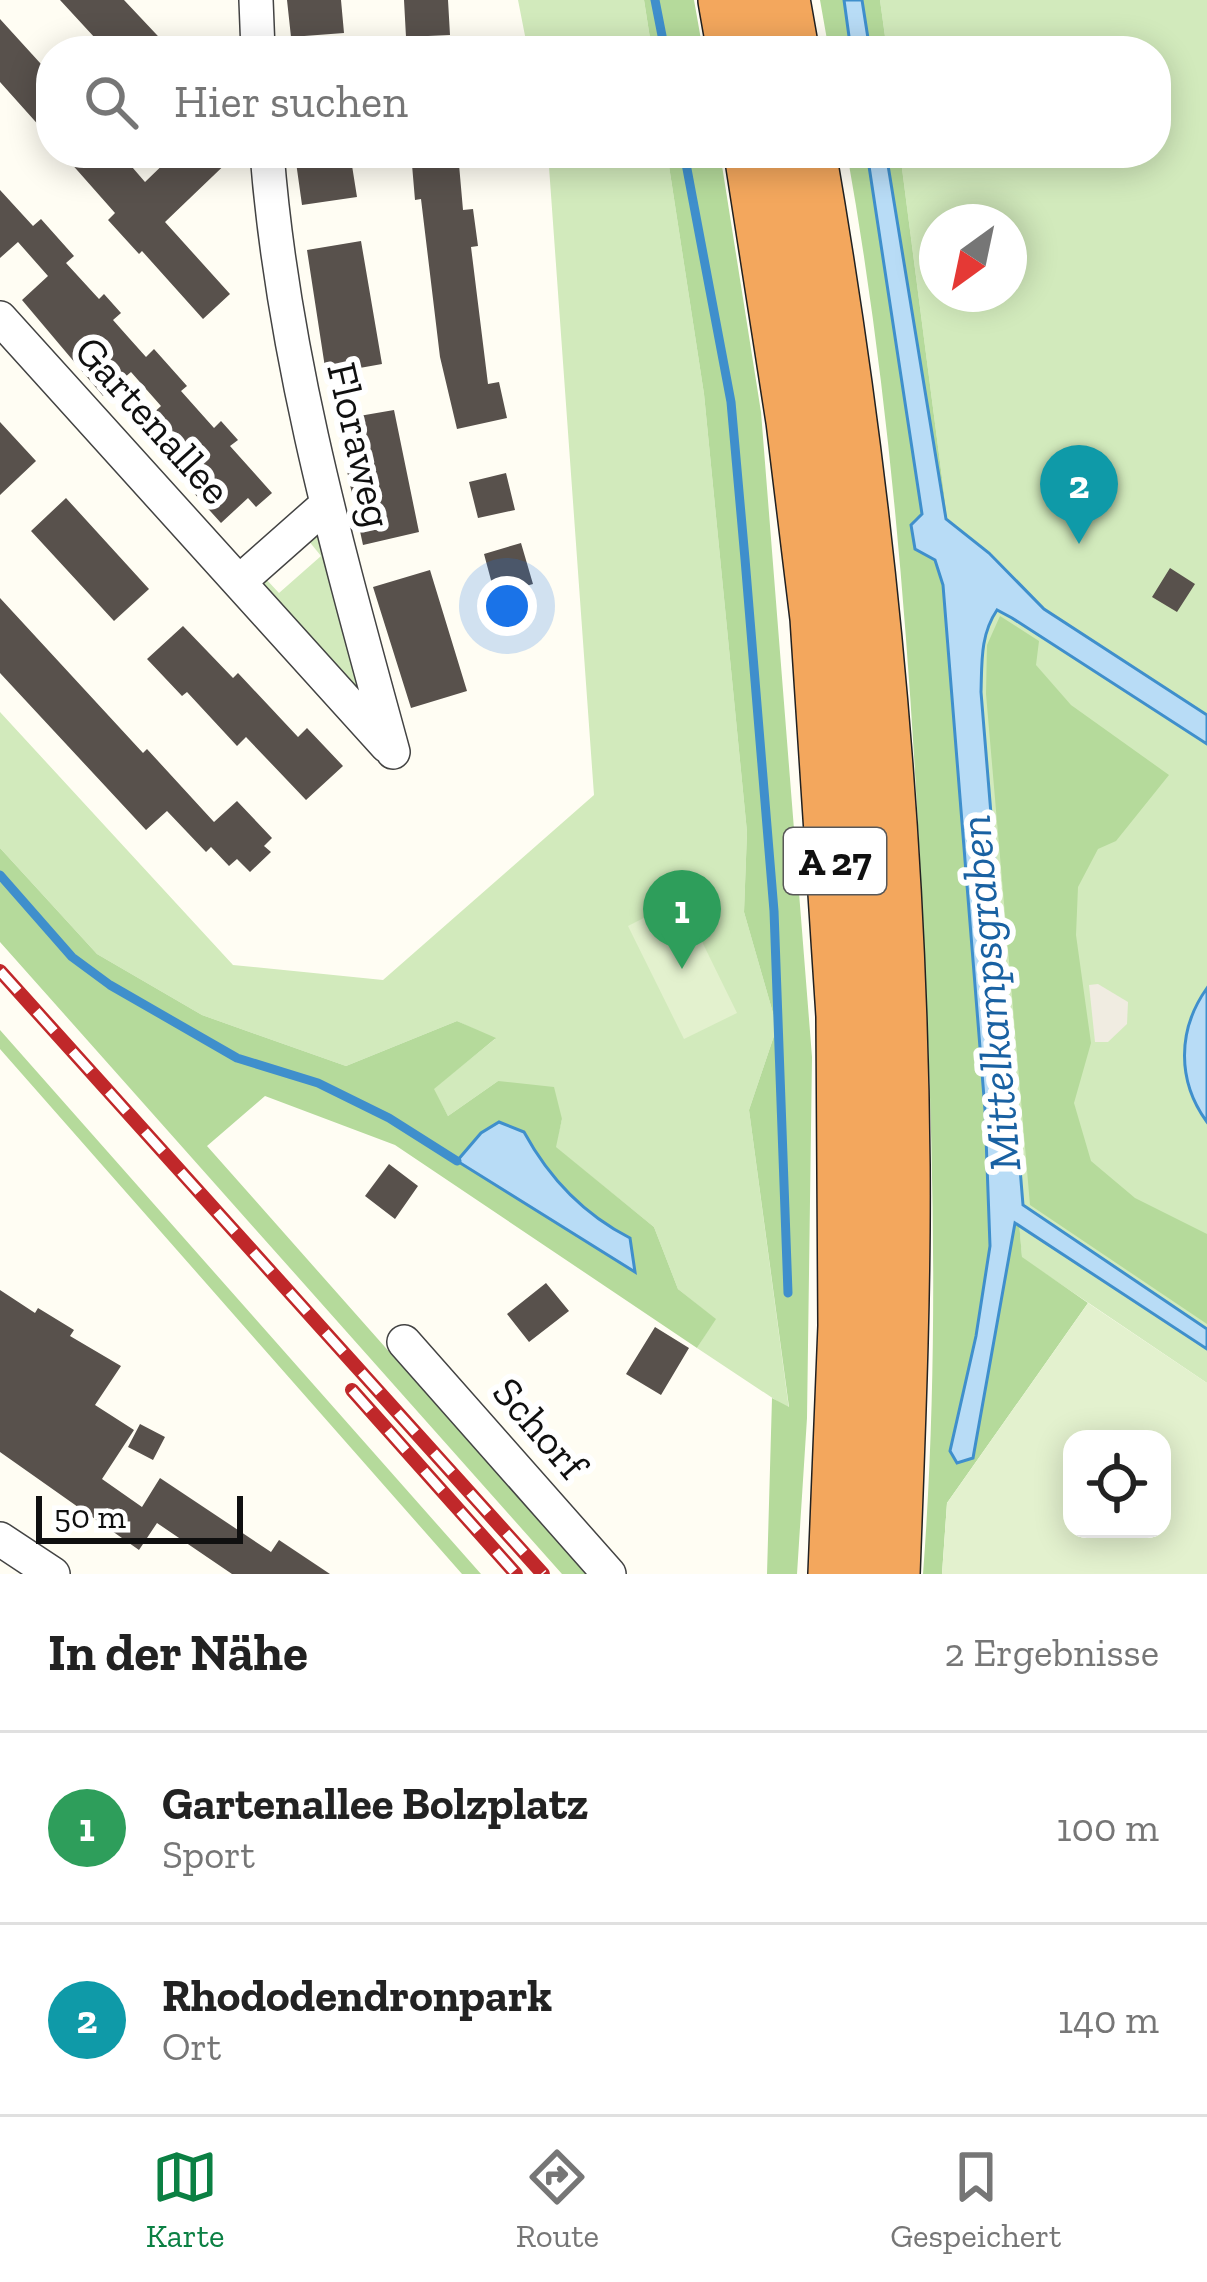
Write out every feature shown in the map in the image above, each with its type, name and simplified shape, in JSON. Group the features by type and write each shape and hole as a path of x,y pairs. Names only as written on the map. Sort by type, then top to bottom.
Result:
{"highway":[{"path":"728,0 734,36"},
{"path":"781,0 787,36"},
{"name":"A 27","path":"755,168 795,421 819,618 844,1016 847,1326 837,1574"},
{"name":"A 27","path":"810,168 858,507 886,803 901,1164 901,1327 891,1574"}],"street":[{"path":"256,0 257,36"},
{"name":"Floraweg","path":"268,168 273,230 297,378 325,506 393,752"},
{"name":"Gartenallee","path":"0,318 393,752"},
{"path":"239,582 325,506"},
{"name":"Schorf","path":"404,1342 609,1574"},
{"path":"0,1539 53,1574"}],"green space":[{"path":"518,0 644,0 650,36 525,36"},
{"path":"644,0 694,0 700,36 650,36"},
{"path":"820,0 880,0 885,36 826,36"},
{"path":"880,0 1207,0 1207,1383 1022,1258 983,794 921,312 1027,312 1027,204 919,204 919,300 902,168 1171,168 1171,36 885,36"},
{"path":"549,168 669,168 704,394 747,832 744,912 777,1027 749,1110 789,1409 697,1348 715,1319 678,1289 654,1227 555,1147 562,1119 498,1081 448,1116 433,1089 495,1039 457,1021 346,1066 202,1015 97,954 0,848 0,712 233,965 383,980 594,795"},
{"path":"669,168 722,168 761,412 812,1057 807,1418 797,1574 767,1574 772,1398 789,1407 749,1110 777,1027 744,912 747,832 704,394"},
{"path":"849,168 902,168 983,794 1022,1257 1088,1303 947,1503 942,1574 923,1574 932,1406 933,1238 926,987 911,715 876,339"},
{"path":"319,531 377,713 261,588 265,578 279,593 321,556 308,540"},
{"path":"1000,616 1039,641 1036,665 1071,705 1169,775 1116,841 1098,849 1078,887 1076,935 1091,1043 1074,1103 1091,1161 1135,1198 1207,1234 1207,1324 1030,1205 986,694 987,645"},
{"path":"0,848 97,954 202,1015 346,1066 457,1021 496,1038 434,1089 448,1116 498,1081 554,1087 562,1119 556,1147 654,1227 678,1289 716,1319 697,1348 395,1145 265,1096 207,1146 586,1574 562,1574 0,942","holes":["524,1132 582,1206 629,1238 634,1271 458,1161 481,1133"]},
{"path":"681,899 737,1013 684,1039 628,926"},
{"path":"0,1030 481,1574 462,1574 0,1049"},
{"path":"1088,1303 1207,1383 1207,1574 942,1574 947,1503"}],"shaded area":[{"path":"1098,984 1128,1002 1127,1024 1108,1042 1095,1042 1089,985"}],"water":[{"path":"844,0 862,0 868,36 849,36"},
{"name":"Mittelkampsgraben","path":"869,168 888,168 946,519 989,553 1044,609 1207,715 1207,744 997,610 987,629 981,692 1023,1205 1207,1329 1207,1349 1015,1223 973,1458 957,1463 950,1451 990,1246 985,1110 943,585 935,560 915,549 911,525 922,514"},
{"path":"1207,988 1207,1122 1190,1090 1184,1055 1190,1021"},
{"path":"499,1122 524,1132 569,1193 630,1238 635,1272 457,1161 481,1133"}],"building":[{"path":"60,0 124,0 158,36 93,36"},
{"path":"287,0 341,0 344,33 291,36"},
{"path":"404,0 448,0 450,35 406,36"},
{"path":"0,19 36,59 36,122 0,82"},
{"path":"75,168 133,168 145,182 159,168 221,168 165,222 230,294 203,319 108,220 115,213"},
{"path":"297,168 352,168 357,197 302,205"},
{"path":"412,168 459,168 463,210 473,209 478,246 471,247 488,384 499,382 507,418 457,429 440,357 421,199 415,200"},
{"path":"0,190 33,226 41,219 74,256 66,263 99,299 104,294 121,313 113,320 129,338 146,357 154,349 187,386 181,391 214,428 221,421 238,440 230,446 272,493 256,507 248,498 221,523 136,429 161,406 131,372 103,396 22,300 48,276 18,242 0,258"},
{"path":"361,241 382,364 326,374 307,250"},
{"path":"394,410 419,532 363,545 336,420"},
{"path":"0,422 36,461 0,495"},
{"path":"506,473 515,510 478,518 469,482"},
{"path":"66,498 149,589 114,621 31,531"},
{"path":"521,543 533,584 495,595 484,554"},
{"path":"1170,568 1195,584 1177,612 1152,597"},
{"path":"430,570 467,691 411,708 373,587"},
{"path":"0,598 143,753 147,749 214,822 237,801 272,838 264,846 271,852 250,872 237,859 229,866 211,847 206,852 167,811 146,830 0,673"},
{"path":"183,626 233,678 238,673 298,737 307,728 343,766 306,800 246,737 237,746 187,692 182,696 147,659"},
{"path":"389,1164 418,1186 395,1219 365,1196"},
{"path":"546,1283 569,1311 529,1342 507,1314"},
{"path":"0,1290 74,1330 70,1336 121,1366 95,1405 134,1430 102,1479 142,1507 160,1478 271,1552 279,1540 330,1574 232,1574 157,1523 139,1550 0,1452"},
{"path":"655,1327 689,1348 661,1395 626,1374"},
{"path":"140,1424 165,1437 153,1460 128,1447"}],"waterway":[{"path":"655,0 662,36"},
{"path":"687,168 731,402 774,911 788,1293"},
{"path":"0,875 72,957 110,985 237,1058 318,1083 389,1118 457,1161"}],"railway":[{"path":"0,971 543,1574"},
{"path":"352,1390 516,1574"}],"place":[{"name":"Rhododendronpark","path":"1079,544"},
{"name":"Gartenallee Bolzplatz","path":"682,969"}]}
